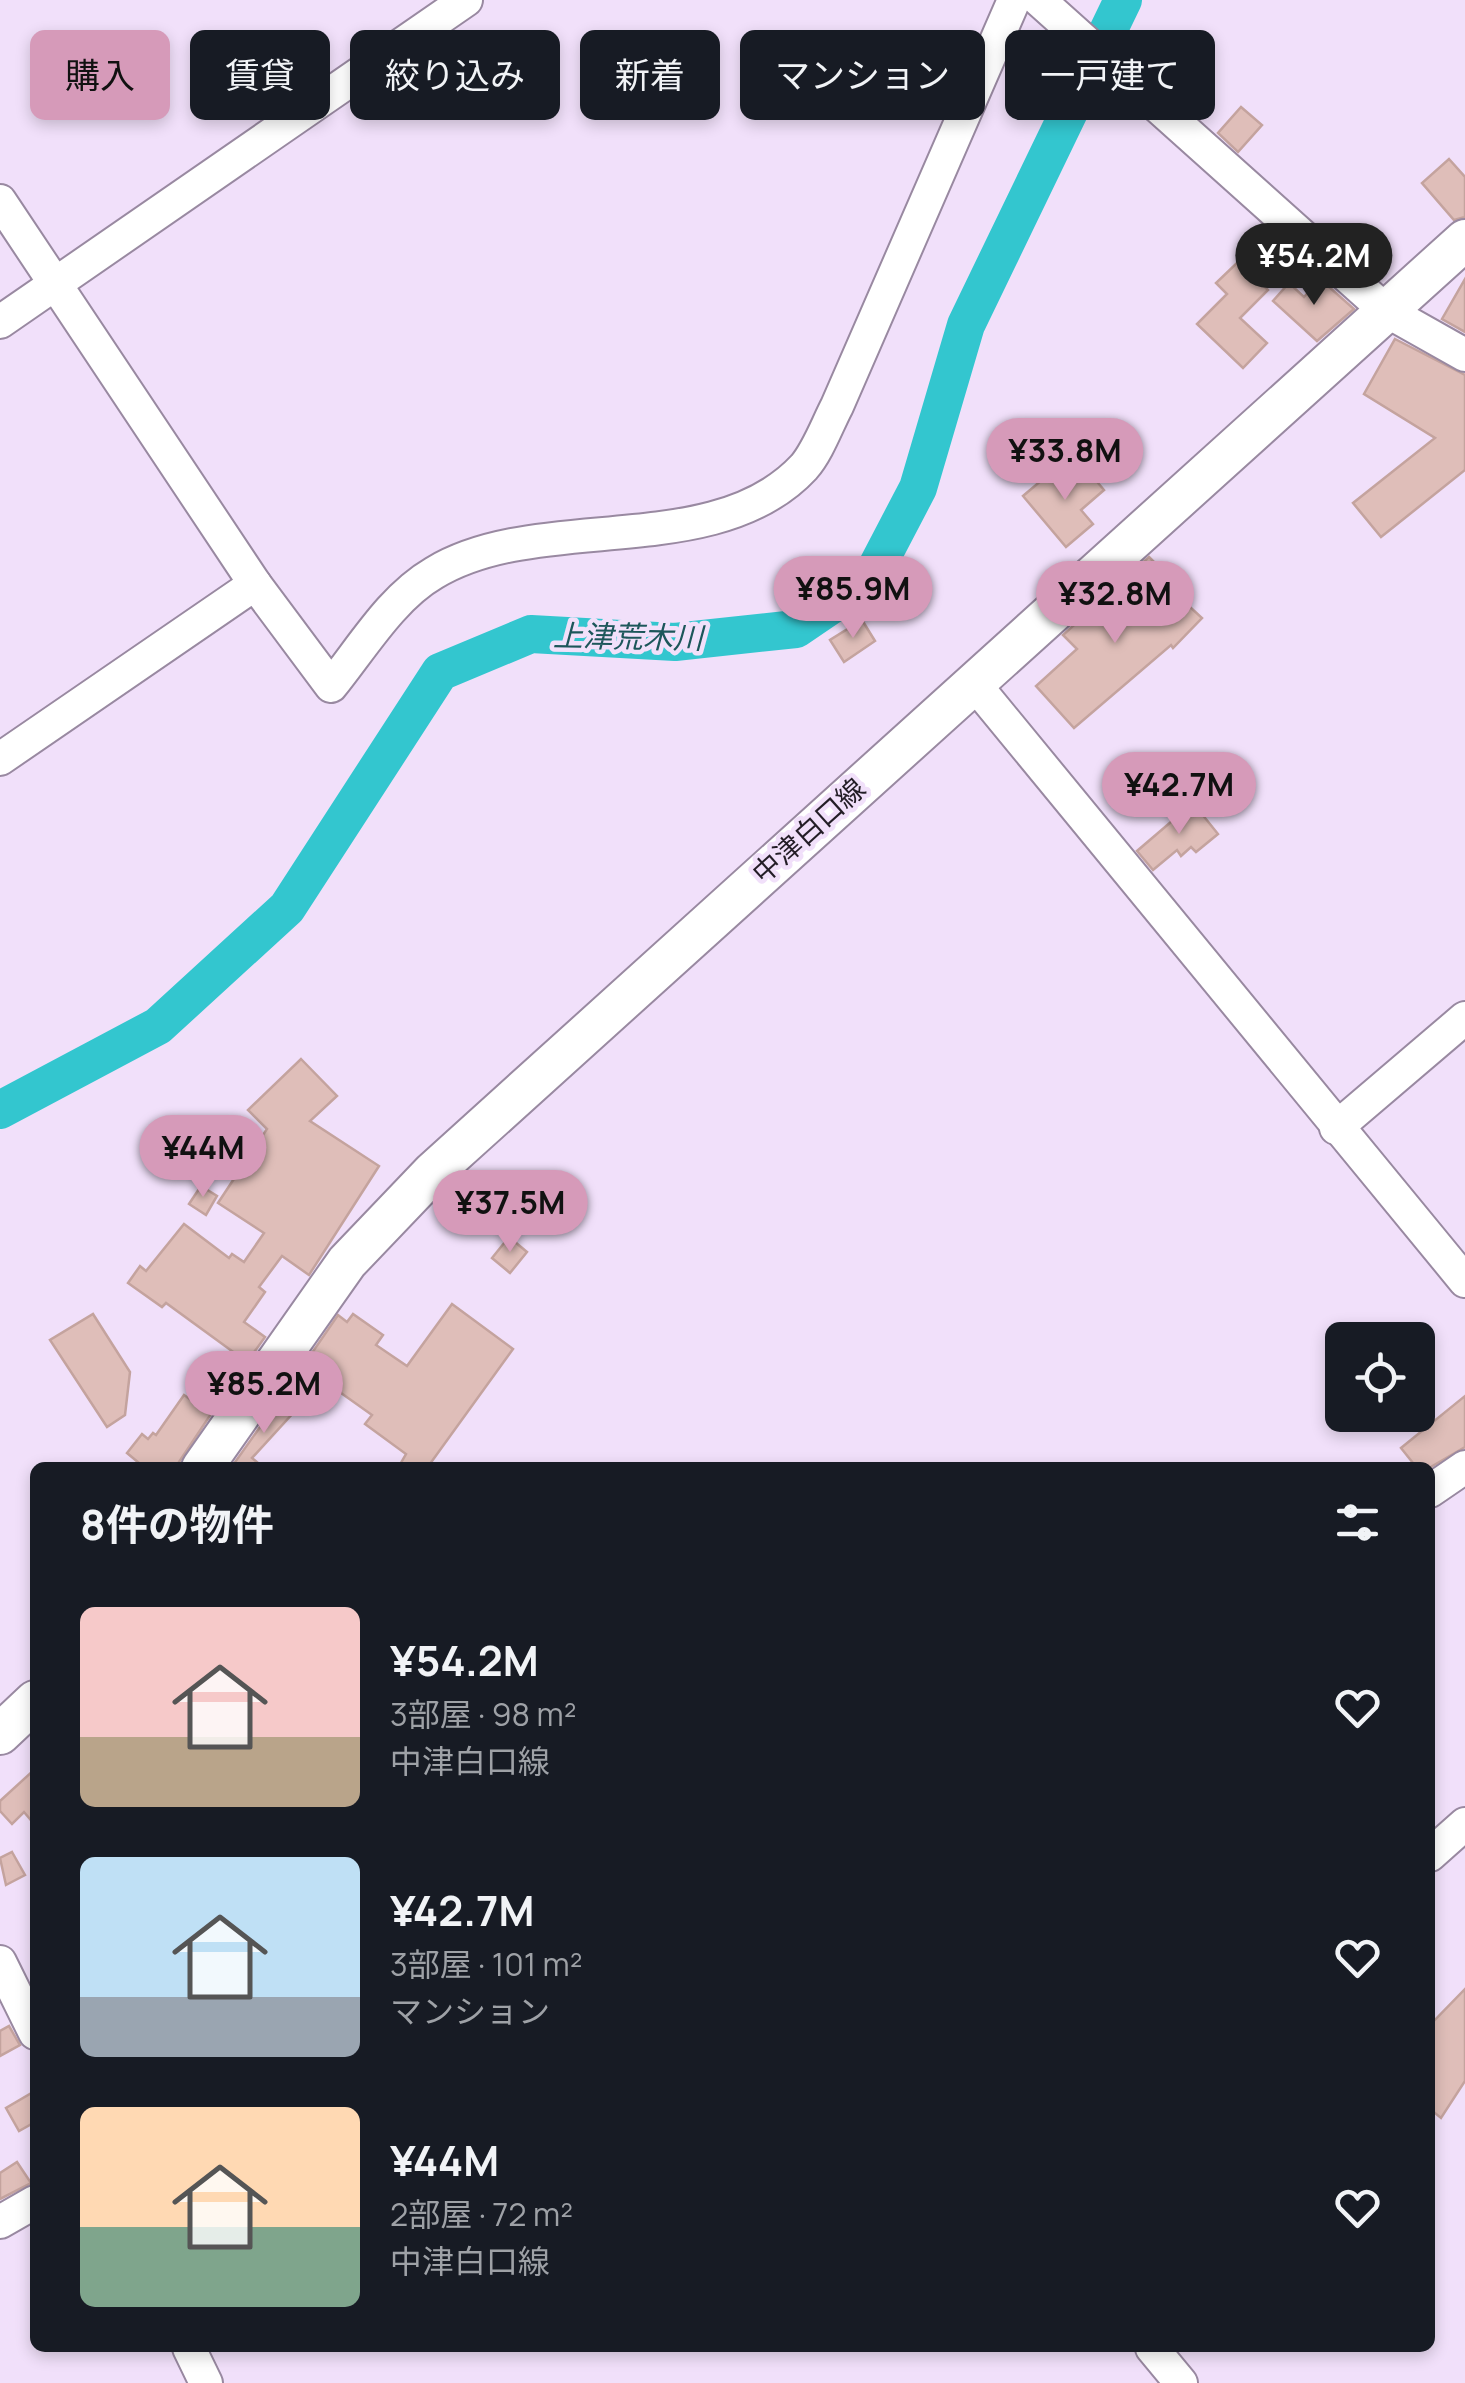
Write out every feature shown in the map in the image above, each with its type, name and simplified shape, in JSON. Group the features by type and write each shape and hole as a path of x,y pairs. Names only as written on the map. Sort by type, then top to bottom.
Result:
{"main road":[{"name":"中津白口線","path":"206,1462 348,1262 399,1206 506,1102 1465,240"},
{"path":"0,1734 30,1705"}],"street":[{"path":"0,322 466,0"},
{"path":"0,200 255,584 331,686 399,601 433,573 481,551 724,514 768,496 806,466 837,406 1014,0"},
{"path":"1042,3 1385,310 1465,355"},
{"path":"0,759 255,584"},
{"path":"972,681 1465,1281"},
{"path":"1336,1128 1465,1018"},
{"path":"1435,1488 1465,1467"},
{"path":"0,1962 30,2023"},
{"path":"0,2222 30,2205"},
{"path":"191,2352 206,2383"},
{"path":"1155,2352 1181,2383"}],"building":[{"path":"1241,107 1262,125 1238,152 1218,133"},
{"path":"1449,159 1465,177 1465,217 1454,220 1422,183"},
{"path":"1239,261 1268,290 1240,318 1267,343 1243,368 1197,324 1227,294 1216,283"},
{"path":"1320,279 1354,309 1317,341 1273,301 1289,283 1304,297"},
{"path":"1465,279 1465,332 1442,319"},
{"path":"1395,339 1465,375 1465,470 1381,537 1353,503 1435,438 1364,394"},
{"path":"1082,464 1104,490 1081,510 1093,524 1066,547 1023,496 1049,474 1054,480 1063,472 1067,477"},
{"path":"1149,557 1156,564 1137,582 1163,608 1176,594 1202,618 1173,648 1171,645 1074,728 1036,686 1077,649 1063,635"},
{"path":"862,620 875,641 844,662 830,640"},
{"path":"1193,803 1218,834 1196,852 1191,847 1181,856 1177,850 1153,870 1137,851"},
{"path":"301,1059 337,1096 310,1121 379,1166 309,1275 282,1256 259,1287 265,1292 244,1322 265,1337 247,1362 166,1303 162,1307 128,1283 140,1266 146,1271 184,1224 229,1258 232,1254 244,1262 264,1233 218,1203 267,1129 248,1110"},
{"path":"201,1186 217,1196 206,1215 189,1204"},
{"path":"509,1237 527,1252 510,1273 492,1258"},
{"path":"452,1304 513,1349 431,1462 401,1462 406,1454 365,1424 372,1415 303,1366 338,1315 347,1322 353,1314 383,1335 376,1345 407,1366"},
{"path":"93,1314 130,1372 125,1415 107,1427 50,1340"},
{"path":"184,1395 211,1414 179,1462 138,1462 127,1453 142,1434 148,1439 153,1433 156,1435"},
{"path":"1465,1396 1465,1447 1435,1464 1412,1462 1401,1448 1421,1432 1435,1432 1435,1420"},
{"path":"280,1399 294,1412 252,1458 257,1462 235,1462"},
{"path":"30,1774 30,1819 24,1812 12,1824 0,1811 0,1801"},
{"path":"12,1852 25,1875 6,1885 0,1858"},
{"path":"1465,1989 1465,2081 1441,2118 1435,2113 1435,2020"},
{"path":"9,2026 20,2045 0,2056 0,2031"},
{"path":"30,2094 30,2125 19,2131 6,2108"},
{"path":"17,2162 30,2184 0,2199 0,2173"}],"waterway":[{"name":"上津荒木川","path":"0,1110 158,1026 287,908 440,672 531,634 675,642 796,629 871,578 918,488 966,325 1123,0"}]}
